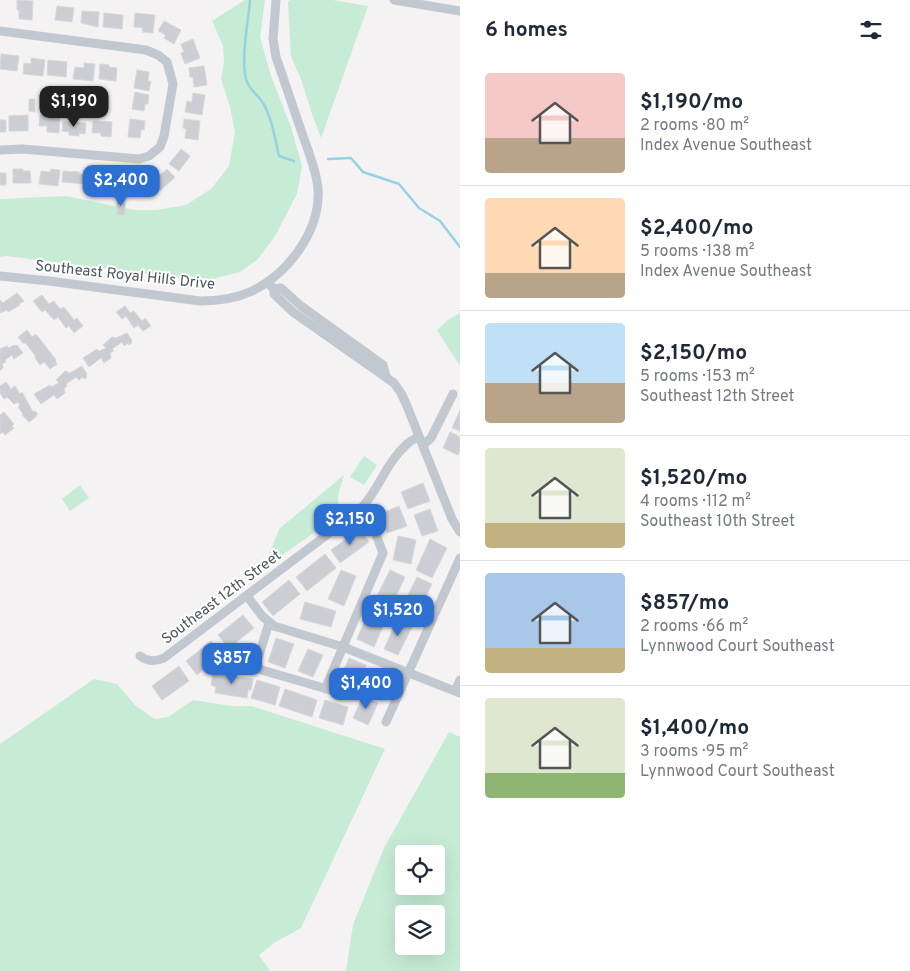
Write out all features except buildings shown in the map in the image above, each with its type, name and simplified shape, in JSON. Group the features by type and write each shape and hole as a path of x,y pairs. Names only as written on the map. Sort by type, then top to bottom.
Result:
{"street":[{"name":"Southeast Royal Hills Drive","path":"0,276 200,301 220,301 251,291 267,282 294,257 305,240 312,224 317,205 318,188 314,167 276,57 273,39 276,0"},
{"path":"394,0 460,11"},
{"path":"0,31 146,50 158,55 166,62 173,84 160,147 149,156 139,158 23,149 0,150"},
{"path":"267,282 274,288 281,288 301,306 383,365 386,376 402,393 458,526"},
{"name":"Southeast 12th Street","path":"140,656 146,660 156,661 164,658 365,505 406,444 431,438 453,394"},
{"path":"325,688 383,553 365,505"},
{"path":"386,722 460,558"},
{"path":"247,596 268,622 274,626 343,647 457,692 460,680"},
{"path":"255,668 268,622"},
{"path":"224,666 255,668 348,695"}],"green space":[{"path":"245,0 265,0 260,37 271,76 291,127 302,166 297,194 275,236 258,259 240,272 204,281 6,256 0,257 0,199 66,196 134,210 157,210 186,205 211,189 229,166 235,132 230,107 221,79 224,62 223,46 212,21"},
{"path":"290,0 333,0 368,6 321,138 291,56 288,2"},
{"path":"460,313 460,366 437,330 448,320"},
{"path":"364,456 377,465 364,485 350,477"},
{"path":"344,475 338,495 339,515 264,568 279,529"},
{"path":"80,485 89,498 70,511 62,499"},
{"path":"94,679 117,684 136,706 155,719 168,717 193,700 231,706 252,706 385,749 301,928 274,943 259,955 270,971 0,971 0,744"},
{"path":"449,732 460,737 460,971 346,971 353,925 384,848"}],"waterway":[{"path":"250,0 244,56 246,79 269,115 279,156 294,161"},
{"path":"328,159 351,158 363,172 399,184 419,208 440,221 460,247"}]}
